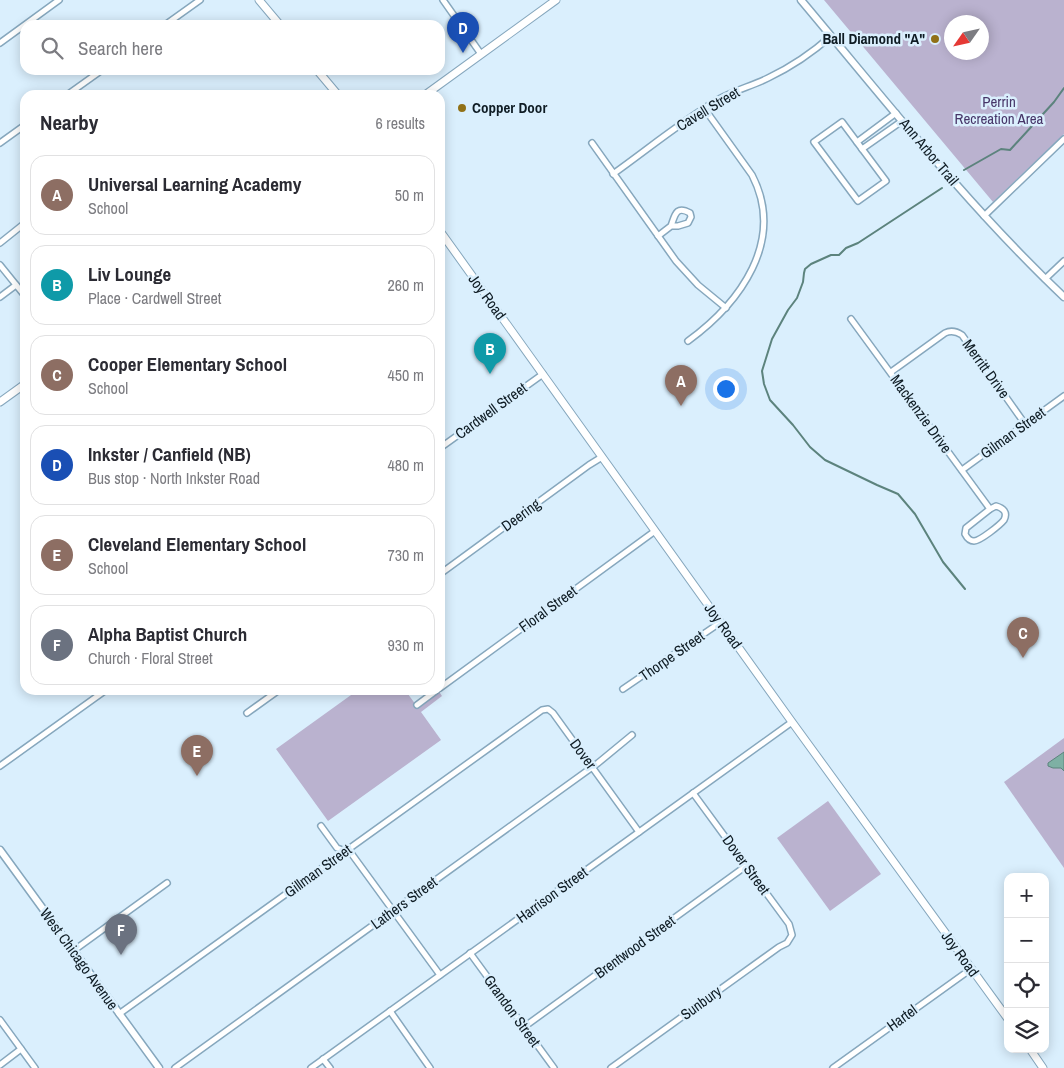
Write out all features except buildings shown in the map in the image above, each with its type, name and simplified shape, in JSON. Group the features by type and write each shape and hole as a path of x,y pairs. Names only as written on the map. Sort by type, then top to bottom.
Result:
{"main road":[{"path":"259,0 276,20"},
{"path":"432,90 556,0"},
{"path":"321,75 334,90"},
{"name":"Joy Road","path":"445,238 1004,1014"},
{"path":"0,402 20,388"},
{"path":"1033,1053 1043,1068"}],"street":[{"path":"32,20 59,0"},
{"path":"172,20 200,0"},
{"path":"443,0 482,54"},
{"name":"Ann Arbor Trail","path":"801,0 948,176 984,216 1064,297"},
{"path":"0,43 20,28"},
{"name":"Cavell Street","path":"613,174 704,108 730,93 767,79 789,68 831,36"},
{"path":"74,90 95,75"},
{"path":"688,341 708,326 726,308 742,286 757,258 764,222 764,210 760,194 752,176 704,108"},
{"path":"857,142 896,113"},
{"path":"862,149 902,121"},
{"path":"842,122 862,149 886,181 858,201 814,142 842,122"},
{"path":"0,143 20,129"},
{"path":"984,216 1064,140"},
{"path":"592,143 676,261 707,293 726,308"},
{"path":"658,236 671,226"},
{"path":"0,243 20,227"},
{"path":"1045,279 1064,261"},
{"path":"0,265 20,290"},
{"path":"0,297 16,285"},
{"name":"Mackenzie Drive","path":"851,319 990,509"},
{"name":"Merritt Drive","path":"891,372 944,333 956,331 962,335 1025,424"},
{"name":"Cardwell Street","path":"445,444 542,374"},
{"name":"Gilman Street","path":"962,470 1064,396"},
{"name":"Deering","path":"445,570 602,457"},
{"name":"Mackenzie Drive","path":"996,506 1004,509 1006,515 1004,520 978,540 968,540 965,534 966,528 990,509 996,506"},
{"name":"Floral Street","path":"445,684 655,531"},
{"name":"Thorpe Street","path":"623,689 721,622"},
{"path":"0,766 99,695"},
{"path":"247,714 272,695"},
{"name":"Floral Street","path":"417,705 430,695"},
{"name":"Dover","path":"516,728 540,711 545,709 553,713 639,832"},
{"name":"Harrison Street","path":"311,1068 792,722"},
{"name":"Gillman Street","path":"119,1014 516,728"},
{"name":"Lathers Street","path":"175,1068 592,767 632,736"},
{"name":"Dover Street","path":"693,793 789,924 792,935 791,939"},
{"path":"321,826 337,848 351,853 440,975"},
{"name":"West Chicago Avenue","path":"0,850 158,1068"},
{"name":"Brentwood Street","path":"524,1027 746,866"},
{"path":"74,951 168,883"},
{"name":"Sunbury","path":"612,1068 791,939"},
{"name":"Grandon Street","path":"470,953 554,1068"},
{"name":"Hartel","path":"833,1068 971,969"},
{"path":"390,1012 430,1068"},
{"path":"0,1020 35,1068"},
{"path":"0,1065 22,1049"},
{"path":"323,1059 330,1068"}],"green space":[{"name":"Perrin Recreation Area","path":"824,0 1064,0 1064,134 993,202"},
{"path":"351,695 409,695 416,705 431,695 442,696 421,712 441,740 328,821 276,749"},
{"path":"1064,738 1064,868 1004,782"},
{"path":"828,801 881,874 830,911 777,838"}],"shaded area":[{"path":"1064,752 1064,771 1061,768 1048,766 1048,763"}],"waterway":[{"path":"964,170 1001,149 1010,150 1054,102 1064,88"},
{"path":"942,188 858,243 846,248 839,255 831,255 811,264 805,269 803,282 797,298 772,339 762,371 764,384 770,400 810,447 825,460 898,494 915,514 943,562 965,589"}],"place":[{"name":"Ball Diamond \"A\"","path":"935,39"},
{"name":"Inkster / Canfield (NB)","path":"463,53"},
{"name":"Copper Door","path":"462,108"},
{"name":"Liv Lounge","path":"490,374"},
{"name":"Universal Learning Academy","path":"681,406"},
{"name":"Cooper Elementary School","path":"1023,658"},
{"name":"Cleveland Elementary School","path":"197,776"},
{"name":"Alpha Baptist Church","path":"121,955"}]}
